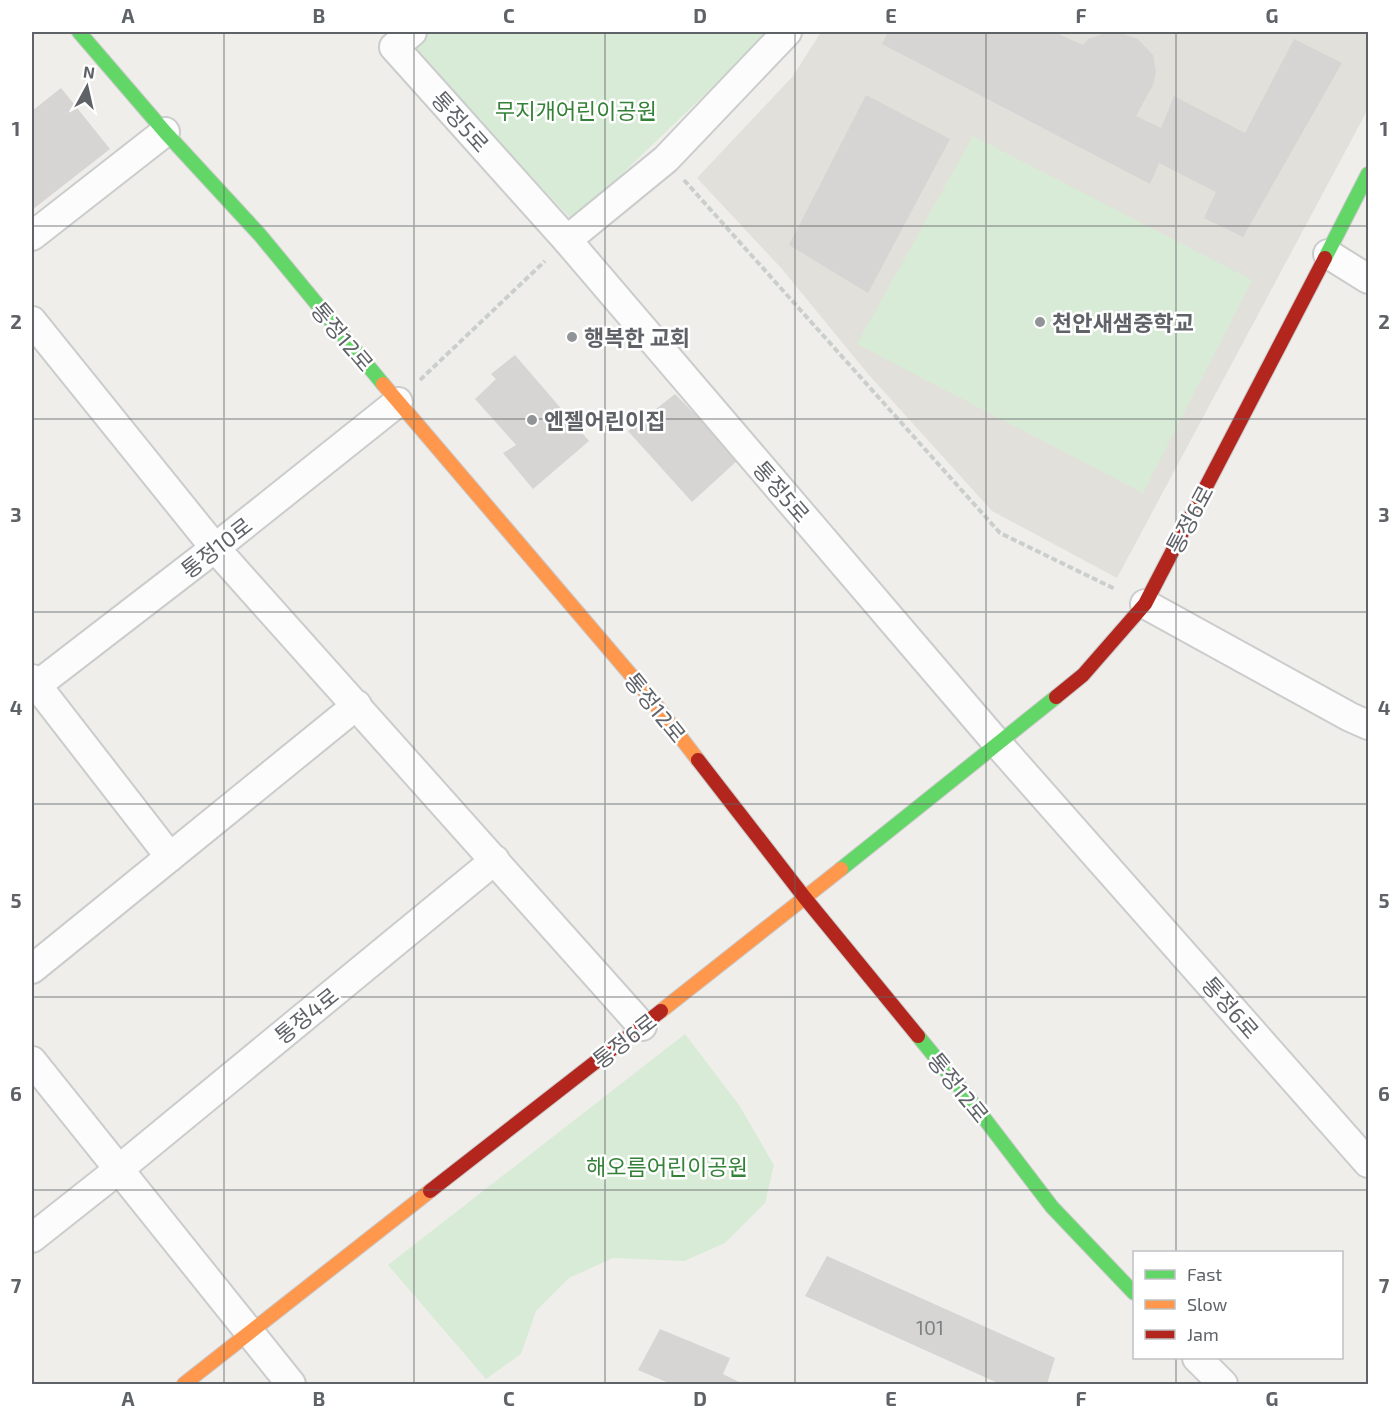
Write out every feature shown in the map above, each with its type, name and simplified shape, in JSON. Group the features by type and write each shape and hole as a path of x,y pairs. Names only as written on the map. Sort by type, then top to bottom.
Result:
{"street":[{"name":"통정12로","path":"79,32 165,132 260,235 398,402 648,696 805,898 971,1101 1052,1207 1133,1292"},
{"name":"통정5로","path":"412,32 394,46 567,240 997,743"},
{"path":"567,240 666,159 787,32"},
{"path":"32,236 165,132"},
{"name":"통정6로","path":"184,1384 805,898 1083,675 1145,604 1368,174"},
{"path":"1328,254 1368,279"},
{"path":"32,321 215,548 642,1026"},
{"name":"통정10로","path":"33,685 215,548 398,402"},
{"path":"1145,604 1368,725"},
{"path":"33,685 170,857"},
{"path":"32,969 357,705"},
{"name":"통정6로","path":"997,743 1368,1163"},
{"name":"통정4로","path":"118,1170 495,860"},
{"path":"32,1061 291,1384"},
{"path":"32,1238 118,1170"},
{"path":"1198,1359 1223,1384"}],"path":[{"path":"666,159 1000,533 1145,604"},
{"path":"398,402 567,240"}],"shaded area":[{"name":"천안새샘중학교","path":"821,32 1368,33 1368,109 1117,578 992,511 868,374 782,269 697,178 793,76"}],"green space":[{"name":"무지개어린이공원","path":"425,32 770,32 573,221 408,45"},
{"path":"973,136 1252,280 1143,493 857,344"},
{"name":"해오름어린이공원","path":"685,1034 739,1105 774,1165 765,1203 725,1243 684,1261 613,1258 569,1278 536,1311 521,1354 486,1379 388,1265"}],"building":[{"path":"888,32 1054,32 1083,45 1088,39 1106,33 1121,33 1138,39 1153,55 1156,71 1153,85 1136,116 1161,128 1174,96 1245,133 1294,39 1342,63 1243,237 1204,218 1216,192 1159,163 1150,184 882,44"},
{"path":"61,88 110,149 32,210 32,111"},
{"path":"866,95 950,139 868,293 789,245"},
{"name":"엔젤어린이집","path":"515,355 589,441 533,489 503,453 516,445 475,399 496,379 491,374"},
{"path":"675,394 739,459 692,502 628,431"},
{"path":"827,1256 1055,1358 1047,1384 1000,1384 805,1296"},
{"path":"660,1329 730,1358 723,1374 743,1384 671,1384 638,1370"}],"traffic: fast":[{"path":"79,32 165,132 260,235 383,384"},
{"path":"1325,258 1368,174"},
{"path":"841,869 1056,697"},
{"path":"918,1036 1052,1207 1133,1292"}],"traffic: slow":[{"path":"383,384 648,695 698,760"},
{"path":"661,1011 841,869"},
{"path":"184,1384 430,1191"}],"traffic: jam":[{"path":"1056,697 1083,675 1145,604 1325,258"},
{"path":"698,760 805,898 918,1036"},
{"path":"430,1191 661,1011"}],"place":[{"name":"천안새샘중학교","path":"1040,322"},
{"name":"행복한 교회","path":"572,337"},
{"name":"엔젤어린이집","path":"532,420"}]}
